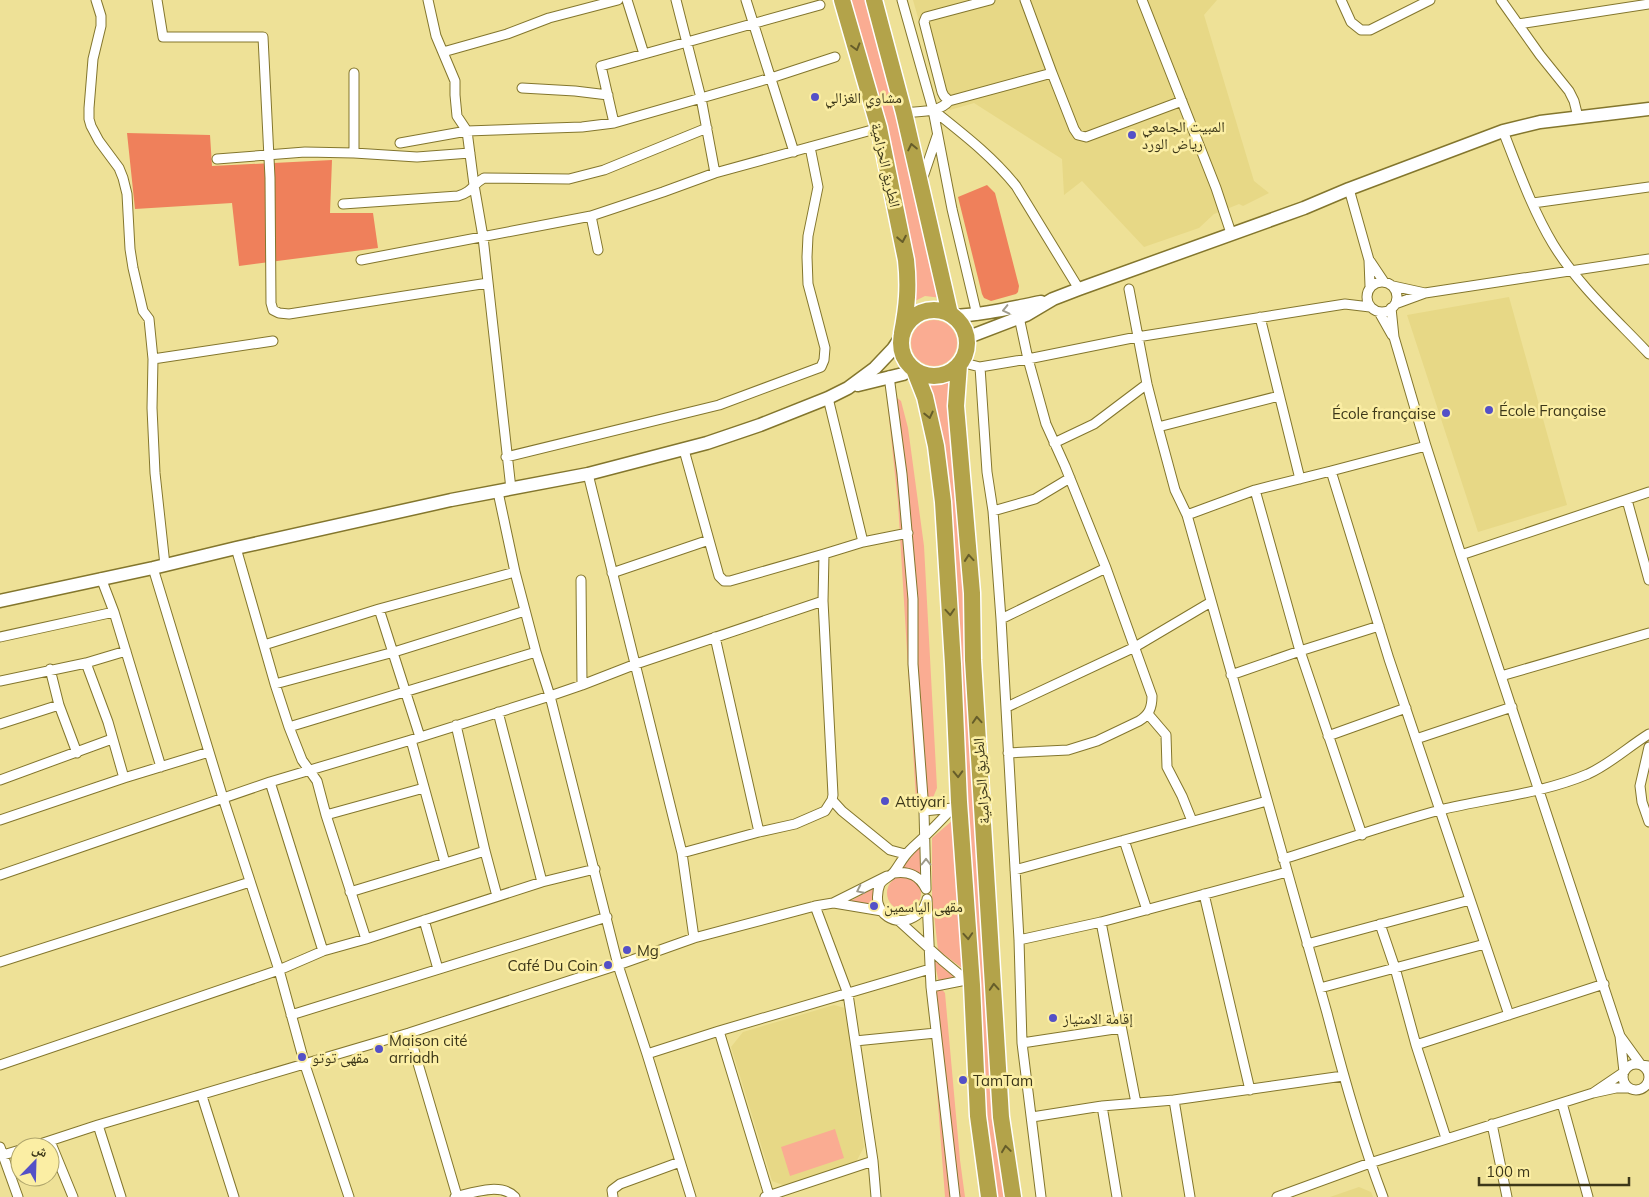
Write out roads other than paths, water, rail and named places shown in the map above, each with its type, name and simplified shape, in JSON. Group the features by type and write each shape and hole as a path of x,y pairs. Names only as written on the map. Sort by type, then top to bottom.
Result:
{"highway":[{"name":"الطريق الحزامية","path":"842,0 879,128 906,260 908,299 901,344 904,357 913,369 925,397 940,472 953,664 956,805 978,1116 989,1197"},
{"name":"الطريق الحزامية","path":"874,0 904,113 951,315 959,322 966,338 964,356 959,363 956,406 972,593 974,660 1001,1117 1013,1197"},
{"path":"902,335 906,324 922,312 931,310 951,315"},
{"path":"913,369 932,376 942,375 951,371 959,363"}],"street":[{"path":"96,0 101,16 101,26 91,74 89,119 99,141 119,168 123,178 133,268 143,311 149,319 153,359 152,408 159,567 209,752 279,970 305,1065 349,1197"},
{"path":"157,0 163,37 263,37 270,178 271,303 273,310 289,314 488,283"},
{"path":"428,0 436,36 455,81 457,116 467,131 483,237 501,402 506,457 504,491 514,572 550,696 618,965 691,1197"},
{"path":"443,52 507,34 548,18 606,1 618,0"},
{"path":"627,0 644,54"},
{"path":"676,0 701,98 715,173"},
{"path":"746,0 794,152"},
{"path":"902,0 933,110 952,208 977,315"},
{"path":"949,101 942,92 924,19 990,0"},
{"path":"1025,0 1052,73 1078,135 1086,137 1182,101"},
{"path":"1142,0 1216,188 1231,233"},
{"path":"1341,0 1351,22 1361,30 1370,30 1430,0"},
{"path":"1502,0 1540,55 1569,91 1578,117"},
{"path":"1518,24 1649,4"},
{"path":"614,123 600,66 820,5"},
{"path":"400,143 467,131 582,127 614,123 771,78 835,57"},
{"path":"354,73 354,153"},
{"path":"904,113 933,110 946,105 949,101 1052,73"},
{"path":"522,88 608,95"},
{"path":"951,315 977,315 1003,311 1053,299 1304,208 1349,189 1503,132 1540,122 1649,109"},
{"path":"933,110 986,153 1010,178 1079,289"},
{"path":"342,204 458,196 471,190 474,185 484,178 569,179 604,170 707,128"},
{"path":"361,260 592,216 715,173 879,128"},
{"path":"1503,132 1532,203 1552,243 1572,271 1649,354"},
{"path":"920,185 937,135"},
{"path":"506,457 719,405 820,367 824,360 825,348 808,284 808,236 818,186 810,147"},
{"path":"217,159 305,152 417,157 470,153"},
{"path":"1532,203 1649,187"},
{"path":"1349,189 1370,260 1384,282"},
{"path":"592,216 598,250"},
{"path":"1379,312 1388,310 1393,306 1425,293 1649,259"},
{"path":"1369,290 1370,260"},
{"path":"1370,307 1366,298 1374,283 1384,282 1393,286 1425,293"},
{"path":"1393,286 1397,295 1393,306 1394,337 1426,446 1538,790 1604,984 1620,1036 1624,1082 1630,1088"},
{"path":"1129,289 1147,384 1175,490 1187,515 1343,1076 1370,1163 1383,1197"},
{"path":"1345,304 1369,290"},
{"path":"966,338 1019,318 1053,299"},
{"path":"959,363 980,367 1137,337 1345,304 1370,307 1379,312 1394,337"},
{"path":"1260,317 1300,479"},
{"path":"1008,753 1055,752 1084,746 1139,721 1148,714 1152,706 1152,696 1106,568 1039,402 1019,318"},
{"path":"0,601 159,567 451,500 588,474 708,444 828,398 848,388 875,368 893,349 902,335"},
{"path":"153,359 273,341"},
{"path":"980,367 987,472 993,511 1001,619 1019,940 1022,1043 1041,1197"},
{"path":"848,388 889,376 903,374 913,369"},
{"path":"889,376 908,533 913,599 913,664 926,836 926,889 931,986 954,1197"},
{"path":"1054,443 1094,424 1147,384"},
{"path":"1158,427 1279,396"},
{"path":"828,398 863,542"},
{"path":"1187,515 1255,490 1426,446"},
{"path":"684,450 719,576 726,581 863,542 908,533"},
{"path":"1331,471 1379,626 1509,1015"},
{"path":"588,474 682,853 694,938"},
{"path":"993,511 1035,499 1070,478"},
{"path":"1255,490 1300,651 1362,835"},
{"path":"1461,555 1649,492"},
{"path":"1627,500 1649,580"},
{"path":"612,573 710,540"},
{"path":"236,548 289,727 302,760 317,781 366,939"},
{"path":"682,853 795,824 825,811 832,800 832,763 823,601 824,554"},
{"path":"1001,619 1106,568"},
{"path":"264,645 379,609 514,572"},
{"path":"101,578 114,612 161,767"},
{"path":"581,580 582,685"},
{"path":"0,874 270,782 416,739 550,696 636,664 823,601"},
{"path":"1006,708 1135,647 1210,602"},
{"path":"379,609 406,691 424,788 445,863"},
{"path":"275,684 394,652 525,611"},
{"path":"0,637 114,612"},
{"path":"1231,675 1379,626"},
{"path":"1501,676 1649,632"},
{"path":"715,638 758,832"},
{"path":"0,681 50,669 86,663 126,651"},
{"path":"289,727 536,652"},
{"path":"86,663 108,722 124,778"},
{"path":"50,669 59,704 77,753"},
{"path":"0,724 59,704"},
{"path":"1416,739 1512,707"},
{"path":"1328,736 1406,708"},
{"path":"498,712 542,882"},
{"path":"1148,714 1166,735 1168,750 1167,767 1182,796 1192,822"},
{"path":"456,725 497,896"},
{"path":"1283,859 1440,810 1538,790 1590,773 1649,734"},
{"path":"0,780 112,739"},
{"path":"1649,747 1640,786 1642,802 1649,822"},
{"path":"0,820 124,778 209,752"},
{"path":"270,782 323,951"},
{"path":"326,815 424,788"},
{"path":"832,800 842,811 890,850 906,854"},
{"path":"1015,870 1267,801"},
{"path":"924,811 956,805"},
{"path":"882,912 878,903 878,893 881,884 891,875 906,854 956,805"},
{"path":"1124,840 1148,910"},
{"path":"350,892 485,851"},
{"path":"0,1065 279,970 323,951 542,882 595,869"},
{"path":"60,1138 409,1033 618,965 694,938 833,903 891,875 904,872 913,874 921,880 926,889"},
{"path":"1019,940 1101,922 1287,872"},
{"path":"0,962 250,882"},
{"path":"1204,894 1250,1090"},
{"path":"899,921 909,920 918,916 924,908 927,898"},
{"path":"1307,944 1470,900"},
{"path":"833,903 882,912 890,918 899,921 969,982"},
{"path":"815,906 848,994 873,1161 876,1197"},
{"path":"291,1015 606,917"},
{"path":"424,920 438,969"},
{"path":"1101,922 1136,1103"},
{"path":"1380,924 1446,1138"},
{"path":"1320,988 1485,944"},
{"path":"647,1054 930,969"},
{"path":"931,986 969,982"},
{"path":"1416,1045 1604,984"},
{"path":"1022,1043 1122,1028"},
{"path":"719,1031 767,1196 873,1161"},
{"path":"409,1033 456,1197 493,1190 508,1192 515,1197"},
{"path":"855,1041 936,1034"},
{"path":"1277,1197 1370,1163 1562,1102 1616,1088 1638,1090 1647,1084 1648,1072 1620,1036"},
{"path":"1593,1093 1631,1065 1645,1066"},
{"path":"1032,1117 1102,1106 1174,1100 1343,1076"},
{"path":"202,1096 234,1197"},
{"path":"1174,1100 1190,1197"},
{"path":"1562,1102 1588,1197"},
{"path":"1102,1106 1117,1197"},
{"path":"1492,1124 1507,1197"},
{"path":"98,1125 121,1197"},
{"path":"1,1153 18,1197"},
{"path":"613,1197 612,1190 620,1184 680,1162"},
{"path":"60,1165 73,1197"}],"place":[{"name":"مشاوي الغزالي","path":"815,97"},
{"name":"المبيت الجامعي رياض الورد","path":"1132,135"},
{"name":"École Française","path":"1489,410"},
{"name":"École française","path":"1446,413"},
{"name":"Attiyari","path":"885,801"},
{"name":"مقهى الياسمين","path":"874,906"},
{"name":"Mg","path":"627,950"},
{"name":"Café Du Coin","path":"608,965"},
{"name":"إقامة الامتياز","path":"1053,1018"},
{"name":"Maison cité arriadh","path":"379,1049"},
{"name":"مقهى توتو","path":"302,1057"},
{"name":"TamTam","path":"963,1080"}]}
